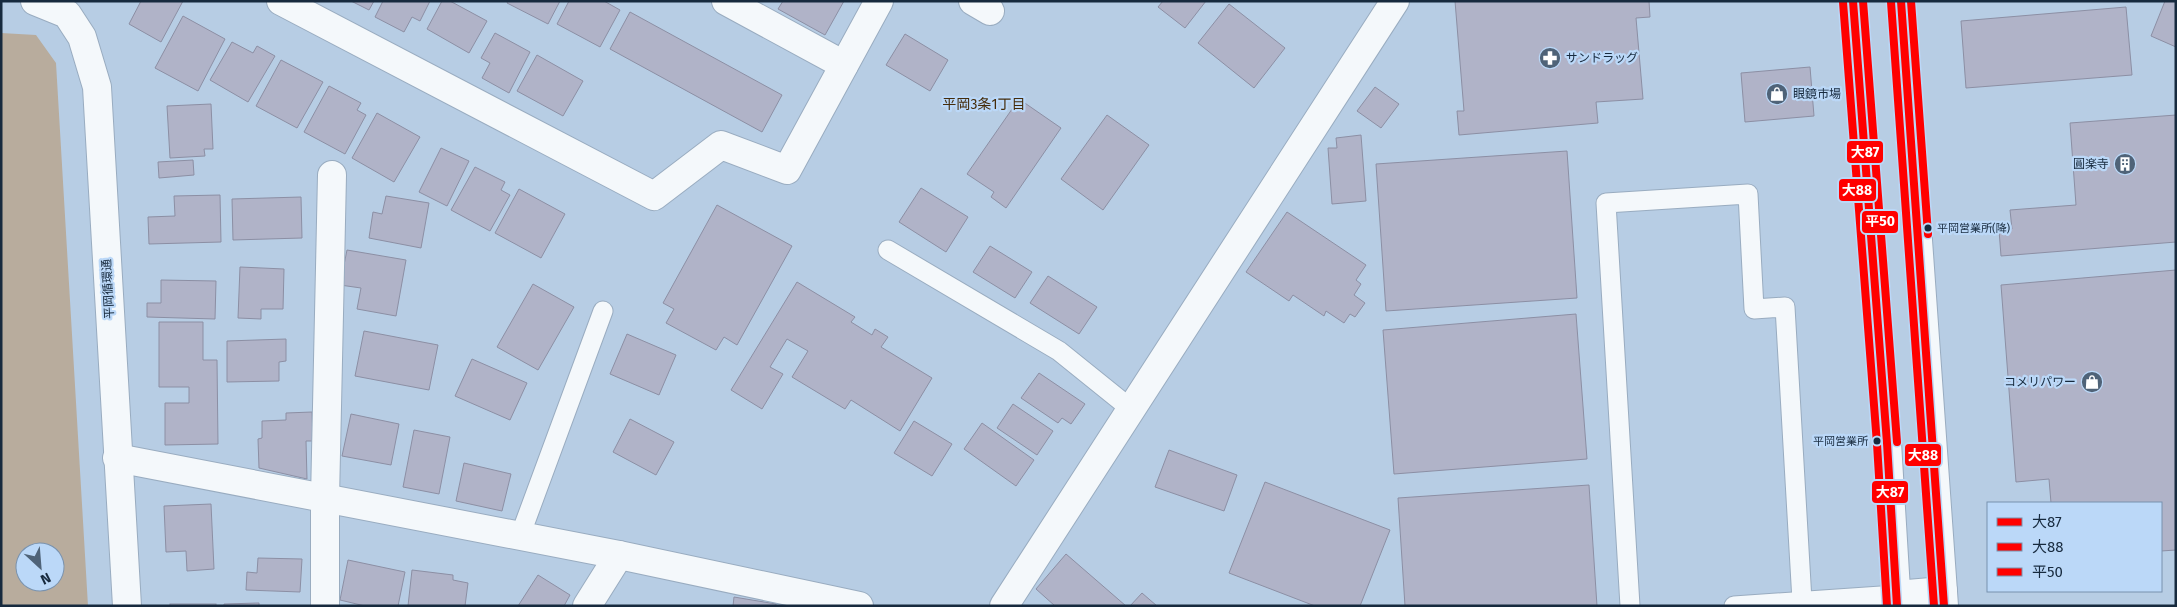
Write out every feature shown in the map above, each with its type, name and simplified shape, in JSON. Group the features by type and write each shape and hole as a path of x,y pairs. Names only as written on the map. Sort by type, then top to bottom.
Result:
{"street":[{"name":"平岡循環通","path":"35,1 72,8 97,87 127,606"},
{"path":"726,1 844,65"},
{"path":"286,2 654,196 721,145 787,170 879,1"},
{"path":"1004,606 1395,1"},
{"path":"1853,1 1888,443 1896,600 1943,599 1901,1"},
{"path":"326,606 332,175"},
{"path":"117,458 326,500 619,555 859,606"},
{"path":"587,606 619,555"}],"lane":[{"path":"1630,606 1606,203 1748,194 1754,309 1785,307 1802,601"},
{"path":"888,250 1059,351 1131,409"},
{"path":"520,536 603,311"},
{"path":"1734,606 1802,601 1896,600"}],"shaded area":[{"path":"1,33 36,35 56,63 88,606 1,606"}],"building":[{"path":"141,1 183,1 161,42 129,24"},
{"path":"351,1 374,1 369,10"},
{"path":"383,1 430,1 420,21 412,17 404,32 375,17"},
{"path":"442,1 450,1 487,21 469,53 427,29"},
{"path":"508,1 560,1 548,24 507,3"},
{"path":"569,1 604,1 620,10 600,47 557,24"},
{"path":"783,1 844,1 825,35 778,9"},
{"path":"1163,1 1206,1 1185,28 1158,7"},
{"name":"サンドラッグ","path":"1455,1 1649,1 1650,17 1636,18 1643,99 1596,102 1598,123 1459,135 1457,111 1464,111"},
{"path":"2165,1 2176,1 2176,47 2151,36"},
{"path":"1229,4 1285,48 1254,88 1198,43"},
{"path":"2126,7 2132,75 1966,88 1961,21"},
{"path":"630,12 782,95 762,132 610,49"},
{"path":"183,16 225,39 198,91 155,68"},
{"path":"495,33 530,52 509,93 482,78 490,63 481,58"},
{"path":"905,34 948,60 930,91 886,65"},
{"path":"232,42 253,53 257,46 275,56 248,102 210,80"},
{"path":"537,55 583,81 563,116 517,91"},
{"path":"281,60 323,82 297,128 256,106"},
{"name":"眼鏡市場","path":"1810,67 1814,116 1745,122 1741,73"},
{"path":"329,86 361,103 357,110 366,115 345,154 304,132"},
{"path":"1375,87 1399,104 1381,128 1357,111"},
{"path":"1019,99 1061,128 1006,208 991,197 994,192 967,174"},
{"path":"211,104 213,149 204,149 205,156 170,158 167,106"},
{"path":"377,113 420,137 394,182 352,158"},
{"path":"1107,115 1149,145 1103,210 1061,179"},
{"name":"圓楽寺","path":"2176,115 2176,242 2001,256 1999,230 2012,229 2010,210 2076,205 2070,123"},
{"path":"1361,135 1366,201 1332,204 1328,148 1337,148 1336,138"},
{"path":"441,148 469,161 447,206 419,192"},
{"path":"1567,151 1577,298 1386,311 1376,164"},
{"path":"193,160 194,175 159,178 158,162"},
{"path":"475,167 505,182 501,190 510,195 490,231 451,210"},
{"path":"921,188 968,217 946,252 899,222"},
{"path":"519,189 565,214 541,258 495,233"},
{"path":"220,195 221,242 149,244 148,217 175,216 174,196"},
{"path":"386,196 429,203 421,248 369,238 373,212 382,214"},
{"path":"301,197 302,238 233,240 232,199"},
{"path":"717,205 792,246 737,345 724,337 716,350 666,323 674,309 663,303"},
{"path":"1287,212 1366,265 1356,280 1361,284 1354,295 1365,303 1355,317 1350,314 1344,323 1326,311 1324,316 1293,295 1289,301 1246,272"},
{"path":"990,246 1032,272 1015,298 973,272"},
{"path":"347,250 406,260 396,316 357,309 361,288 340,285"},
{"path":"240,267 284,269 283,309 261,309 261,319 238,318"},
{"name":"コメリパワー","path":"2176,270 2176,550 2162,551 2162,502 2051,502 2049,479 2016,482 2001,285"},
{"path":"1048,276 1097,307 1079,334 1030,303"},
{"path":"161,280 216,281 215,319 147,317 147,303 161,303"},
{"path":"797,282 855,317 851,322 872,335 875,329 888,337 881,347 932,378 900,431 851,400 845,409 792,377 808,351 787,339 770,367 783,374 762,409 731,390"},
{"path":"533,284 574,307 538,370 497,347"},
{"path":"1576,314 1587,459 1394,474 1383,330"},
{"path":"159,322 203,322 203,360 217,360 218,444 165,445 165,403 189,403 189,387 159,387"},
{"path":"364,331 438,345 429,390 355,376"},
{"path":"627,334 676,355 659,395 610,374"},
{"path":"286,339 286,361 279,362 279,381 227,382 227,341"},
{"path":"472,359 527,383 510,420 455,396"},
{"path":"1039,373 1085,404 1071,424 1062,418 1058,423 1021,398"},
{"path":"1013,404 1053,431 1037,455 997,428"},
{"path":"312,412 313,441 306,441 307,479 259,468 258,439 262,438 262,421 286,420 286,413"},
{"path":"351,414 399,424 391,465 342,456"},
{"path":"630,419 674,442 656,475 613,452"},
{"path":"914,421 952,444 932,476 894,453"},
{"path":"982,423 1034,460 1016,486 964,449"},
{"path":"414,430 450,437 439,494 403,487"},
{"path":"1169,450 1237,475 1224,511 1155,487"},
{"path":"464,463 511,474 502,511 456,501"},
{"path":"1265,482 1390,530 1360,606 1315,606 1229,573"},
{"path":"1589,485 1597,606 1405,606 1398,498"},
{"path":"211,504 214,569 187,571 186,551 166,552 164,506"},
{"path":"1066,554 1126,606 1055,606 1036,589"},
{"path":"258,558 302,559 300,592 246,590 247,572 257,573"},
{"path":"348,560 405,572 398,606 365,606 340,600"},
{"path":"412,570 453,575 453,580 468,583 465,606 408,606"},
{"path":"538,575 570,595 564,606 518,606"},
{"path":"1142,593 1157,606 1130,606"},
{"path":"734,597 776,604 776,606 733,606"},
{"path":"259,603 259,606 224,606 224,604"},
{"path":"170,604 216,604 216,606 170,606"}],"transit line":[{"name":"大87","path":"1853,1 1887,443 1897,606"},
{"name":"平50","path":"1863,1 1897,442"},
{"name":"大87","path":"1901,1 1944,606"},
{"name":"平50","path":"1911,1 1928,234"},
{"name":"大88","path":"1843,2 1877,444 1887,606"},
{"name":"大88","path":"1891,2 1934,606"}],"place":[{"name":"サンドラッグ","path":"1550,58"},
{"name":"眼鏡市場","path":"1777,94"},
{"name":"圓楽寺","path":"2125,164"},
{"name":"平岡営業所(降)","path":"1928,228"},
{"name":"コメリパワー","path":"2092,382"},
{"name":"平岡営業所","path":"1877,441"}],"district":[{"name":"平岡3条1丁目","path":"984,104"}]}
